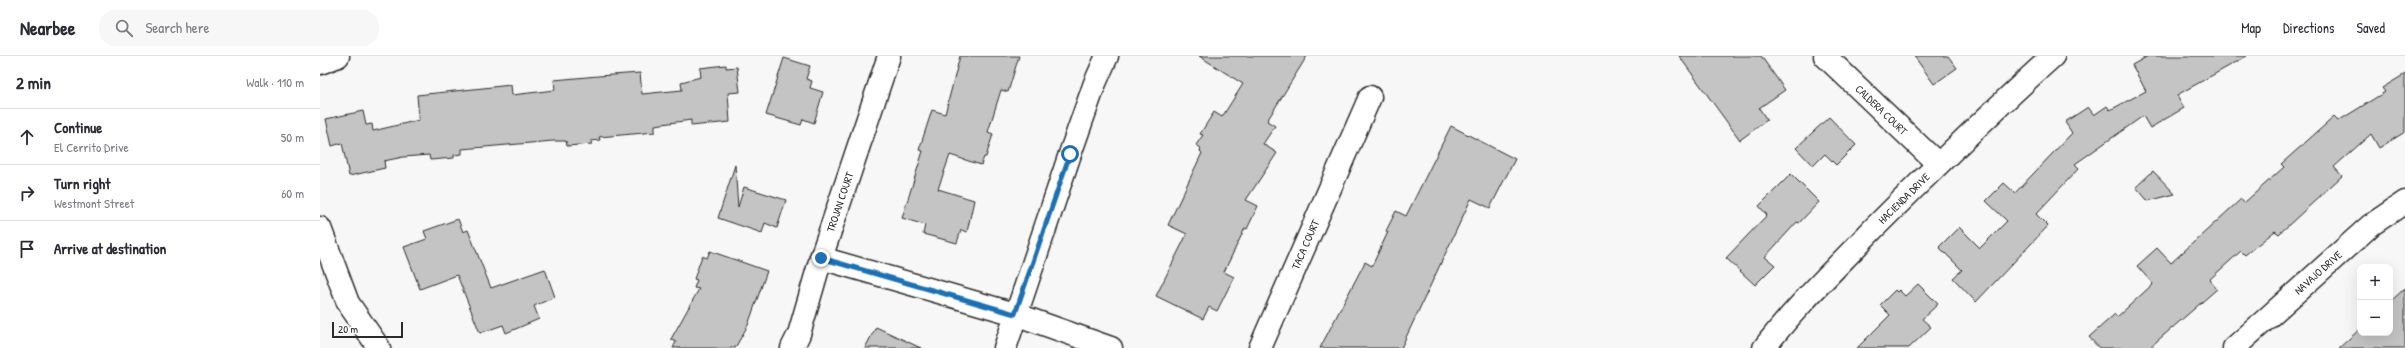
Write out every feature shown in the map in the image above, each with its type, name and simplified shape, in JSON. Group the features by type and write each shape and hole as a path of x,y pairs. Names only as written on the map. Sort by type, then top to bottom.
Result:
{"street":[{"path":"320,64 338,56"},
{"name":"TROJAN COURT","path":"792,348 799,334 821,258 890,56"},
{"path":"1005,348 1015,314 1090,97 1107,56"},
{"name":"CALDERA COURT","path":"1825,56 1938,164"},
{"name":"HACIENDA DRIVE","path":"1764,348 1789,315 1938,164 1982,120 2053,56"},
{"name":"TACA COURT","path":"1260,348 1370,97"},
{"name":"NAVAJO DRIVE","path":"2234,348 2371,225 2405,202"},
{"path":"320,228 348,303 379,348"},
{"path":"821,258 1015,314 1111,348"}],"building":[{"path":"960,56 1019,56 1008,92 1001,90 988,132 993,134 986,157 984,157 981,165 950,155 938,189 974,200 967,232 961,230 957,243 923,234 925,225 902,218 923,151 919,150 932,110 945,114"},
{"path":"1199,56 1307,56 1267,121 1275,126 1263,144 1277,153 1246,200 1258,206 1247,229 1245,228 1224,272 1234,277 1217,311 1209,307 1203,319 1156,296 1187,234 1168,225 1202,153 1200,151 1201,148 1196,145 1203,135 1200,134 1214,112 1222,117 1243,84"},
{"path":"1679,56 1761,56 1785,90 1759,108 1767,120 1740,140"},
{"path":"1914,56 1948,56 1957,68 1934,84"},
{"path":"2148,56 2247,56 2177,95 2184,108 2150,128 2143,116 2075,164 2079,168 2036,214 2048,226 1976,302 1953,278 1962,270 1939,247 1959,227 1980,248 2007,221 1986,201 2004,183 2015,193 2072,133 2065,122 2088,107 2094,115 2107,106 2110,110 2146,91 2132,65"},
{"path":"784,58 810,66 806,79 812,81 810,88 823,92 814,123 803,119 801,125 766,115"},
{"path":"726,65 726,68 737,67 740,92 728,93 730,122 691,126 691,120 655,125 655,132 599,137 600,140 591,141 592,144 567,146 566,141 553,141 462,149 462,154 454,155 454,158 430,160 429,155 403,157 384,161 385,168 349,176 342,143 332,146 326,119 363,111 366,125 372,124 373,131 419,120 417,95 511,85 512,95 555,90 554,80 598,76 640,73 642,94 682,90 681,82 701,77 700,68"},
{"path":"2405,74 2405,132 2379,148 2371,134 2334,167 2342,176 2279,234 2275,231 2245,255 2241,251 2209,280 2217,289 2149,348 2099,348 2089,337 2115,314 2117,317 2153,284 2137,266 2157,248 2171,263 2241,199 2244,203 2284,167 2281,164 2334,117 2338,121 2385,92 2382,88"},
{"path":"1829,117 1856,145 1836,165 1825,154 1813,166 1796,148"},
{"path":"1451,126 1515,159 1490,208 1471,199 1401,348 1320,348 1365,262 1372,266 1396,211 1406,216"},
{"path":"735,165 738,207 744,187 786,200 777,228 765,223 762,233 718,218"},
{"path":"2153,171 2175,194 2148,201 2136,187"},
{"path":"1791,174 1819,202 1799,223 1797,222 1765,257 1775,265 1755,285 1726,258 1767,215 1759,206"},
{"path":"458,219 463,232 468,230 491,288 545,269 555,297 534,306 539,319 506,333 503,325 480,333 457,275 420,289 404,247 427,239 424,231"},
{"path":"710,251 767,271 748,325 735,348 673,348 676,342 671,339 699,289 694,288 697,280 694,279 702,256 707,258"},
{"path":"1918,284 1938,304 1922,319 1931,327 1909,348 1857,348 1890,315 1880,305 1895,290 1897,292 1899,290 1905,296"},
{"path":"2405,288 2405,348 2339,348 2357,332 2357,336 2393,336 2393,299"},
{"path":"876,327 921,348 865,348"}],"route":[{"path":"821,258 1015,314 1070,154"}]}
